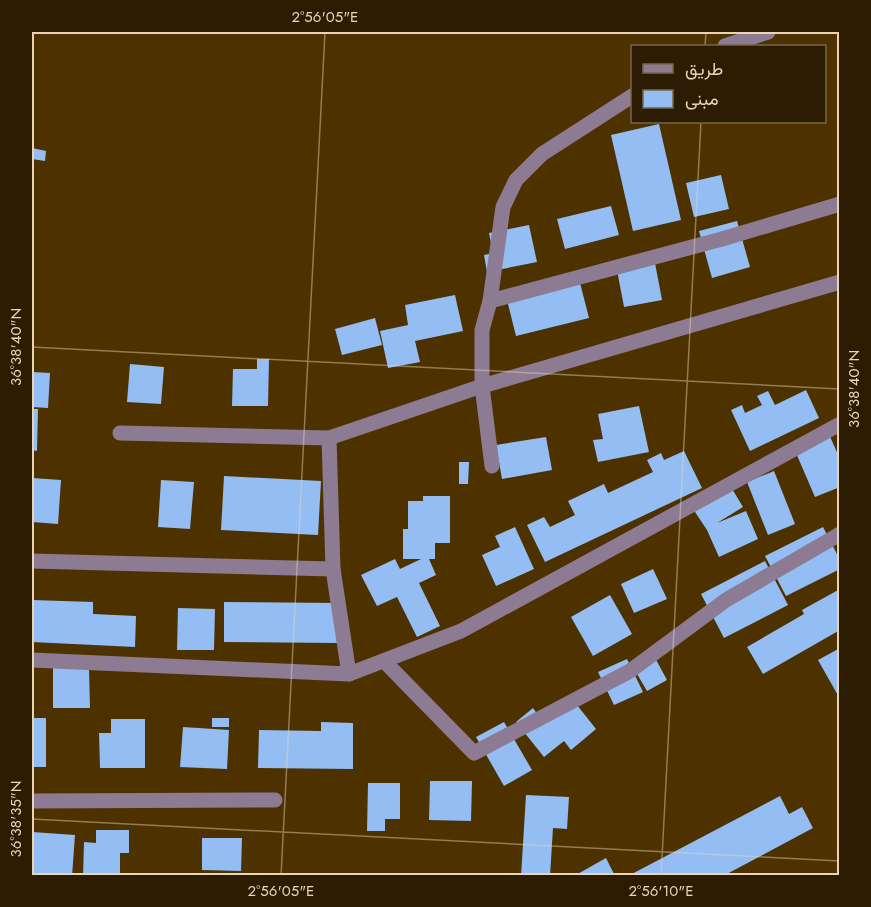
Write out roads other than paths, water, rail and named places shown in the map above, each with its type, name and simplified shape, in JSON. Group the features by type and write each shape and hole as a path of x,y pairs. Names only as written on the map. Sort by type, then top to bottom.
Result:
{"street":[{"path":"728,45 768,32"},
{"path":"492,466 482,386 482,330 490,302 503,207 516,180 542,154 631,97"},
{"path":"490,302 722,239 840,204"},
{"path":"120,433 329,438 482,386 840,282"},
{"path":"32,660 349,674 461,631 840,424"},
{"path":"329,438 333,569 349,674"},
{"path":"384,661 474,753 630,671 726,600 840,534"},
{"path":"32,561 333,569"},
{"path":"32,801 275,800"}]}
